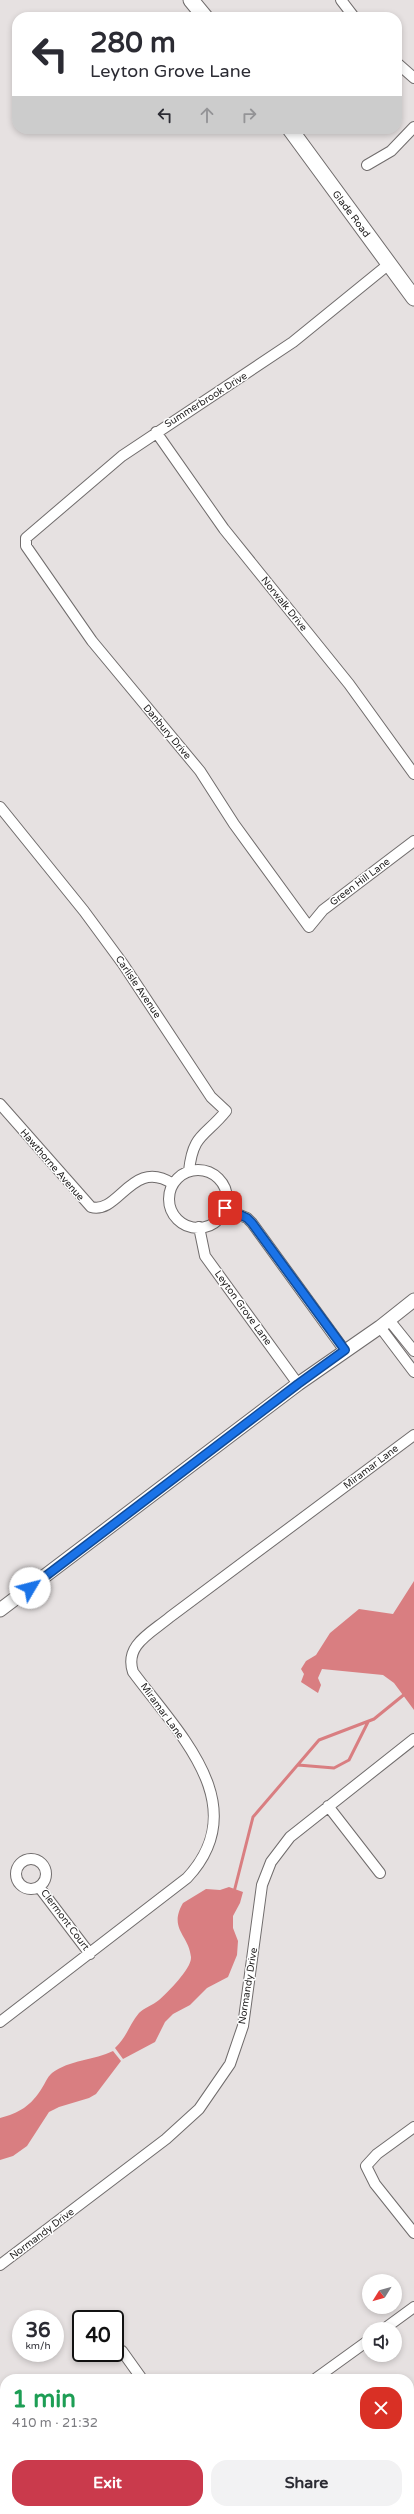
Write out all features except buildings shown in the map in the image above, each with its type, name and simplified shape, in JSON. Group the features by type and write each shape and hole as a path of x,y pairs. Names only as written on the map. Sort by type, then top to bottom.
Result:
{"main road":[{"path":"190,0 200,12"},
{"name":"Glade Road","path":"294,134 414,298"}],"street":[{"path":"341,0 350,12"},
{"path":"402,67 414,78"},
{"path":"368,165 391,151 414,127"},
{"name":"Summerbrook Drive","path":"26,538 122,456 156,432 251,372 293,342 389,264"},
{"name":"Norwalk Drive","path":"156,432 224,529 349,684 414,774"},
{"name":"Danbury Drive","path":"26,538 26,546 92,641 200,771 234,824 309,927"},
{"name":"Carlisle Avenue","path":"0,807 84,911 123,964 211,1096 226,1111 214,1127 206,1131 194,1144 189,1171"},
{"name":"Green Hill Lane","path":"309,927 322,910 414,842"},
{"name":"Hawthorne Avenue","path":"0,1104 91,1207 102,1206 137,1182 153,1175 162,1176 173,1184"},
{"path":"189,1171 207,1171 215,1176 226,1190 225,1208 215,1222 199,1227 182,1222 173,1213 169,1195 173,1184 189,1171"},
{"path":"225,1208 247,1218 252,1223 345,1350"},
{"name":"Leyton Grove Lane","path":"199,1227 205,1256 298,1384"},
{"path":"0,1610 298,1384 384,1324 414,1300"},
{"path":"384,1324 414,1351"},
{"path":"384,1324 414,1372"},
{"name":"Miramar Lane","path":"0,2022 187,1878 197,1866 212,1839 215,1819 215,1803 206,1773 133,1672 130,1662 133,1650 170,1617 414,1435"},
{"name":"Normandy Drive","path":"0,2265 166,2138 199,2109 230,2064 243,2026 262,1885 271,1862 290,1837 414,1739"},
{"path":"328,1806 380,1873"},
{"name":"Clermont Court","path":"39,1887 90,1954"},
{"path":"414,2127 377,2154 366,2166 375,2184 414,2233"},
{"path":"394,2322 414,2307"},
{"path":"322,2374 362,2345"},
{"path":"124,2354 138,2374"}],"shaded area":[{"path":"414,1581 414,1710 394,1683 383,1675 322,1669 318,1678 321,1685 318,1693 301,1682 304,1674 301,1669 306,1661 316,1655 330,1633 359,1609 393,1614"},
{"path":"229,1887 243,1892 240,1903 233,1916 233,1928 238,1941 237,1955 228,1977 207,1988 190,2005 173,2014 165,2022 155,2042 123,2059 115,2048 122,2040 136,2017 141,2011 157,2002 179,1980 190,1962 191,1957 187,1943 178,1926 179,1912 183,1903 206,1889 220,1890"},
{"path":"113,2051 121,2061 96,2094 89,2098 59,2107 49,2112 27,2146 13,2156 0,2160 0,2118 13,2114 29,2104 38,2094 47,2078 52,2073 66,2065"}],"waterway":[{"path":"234,1892 253,1817 319,1740 374,1719 406,1693"},
{"path":"298,1765 334,1768 349,1760 368,1722"}],"route":[{"path":"30,1588 298,1384 345,1350 332,1330 252,1223 247,1218 225,1208"}]}
